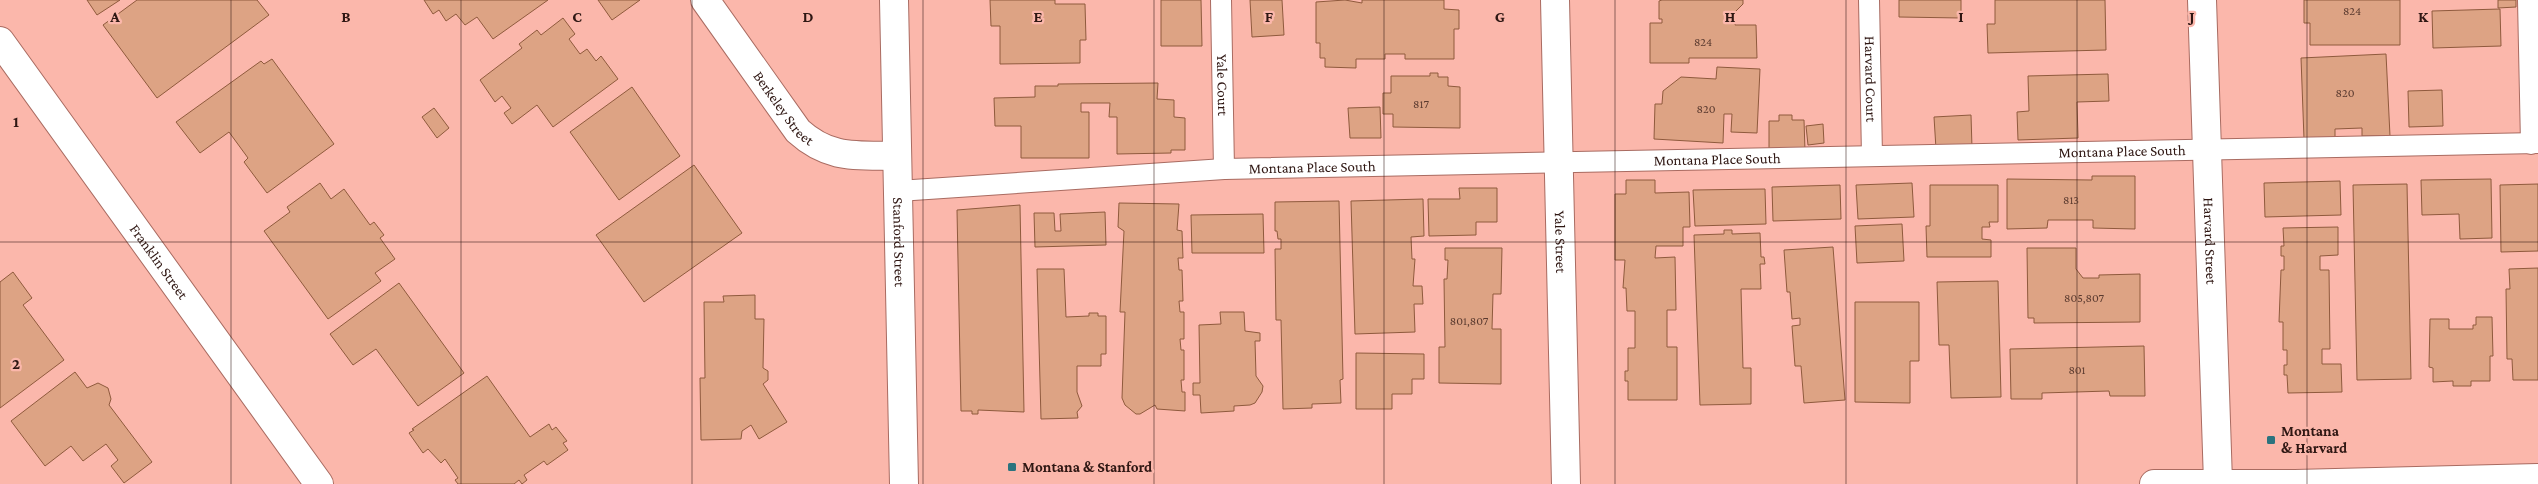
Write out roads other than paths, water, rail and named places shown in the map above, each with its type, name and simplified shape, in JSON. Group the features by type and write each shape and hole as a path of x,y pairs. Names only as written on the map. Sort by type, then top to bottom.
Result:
{"street":[{"name":"Berkeley Street","path":"705,0 798,131 812,145 840,154 897,156"},
{"name":"Stanford Street","path":"894,0 904,484"},
{"name":"Yale Street","path":"1555,0 1566,484"},
{"name":"Harvard Street","path":"2202,0 2205,150 2218,482"},
{"name":"Franklin Street","path":"0,41 319,484"},
{"path":"2154,484 2218,482 2295,484 2538,478"}],"lane":[{"name":"Yale Court","path":"1220,0 1224,169"},
{"name":"Harvard Court","path":"1869,0 1872,156"},
{"path":"2528,0 2535,143"},
{"name":"Montana Place South","path":"898,191 1224,169 2535,143"}],"place":[{"name":"Montana & Harvard","path":"2271,440"},
{"name":"Montana & Stanford","path":"1012,467"}]}
